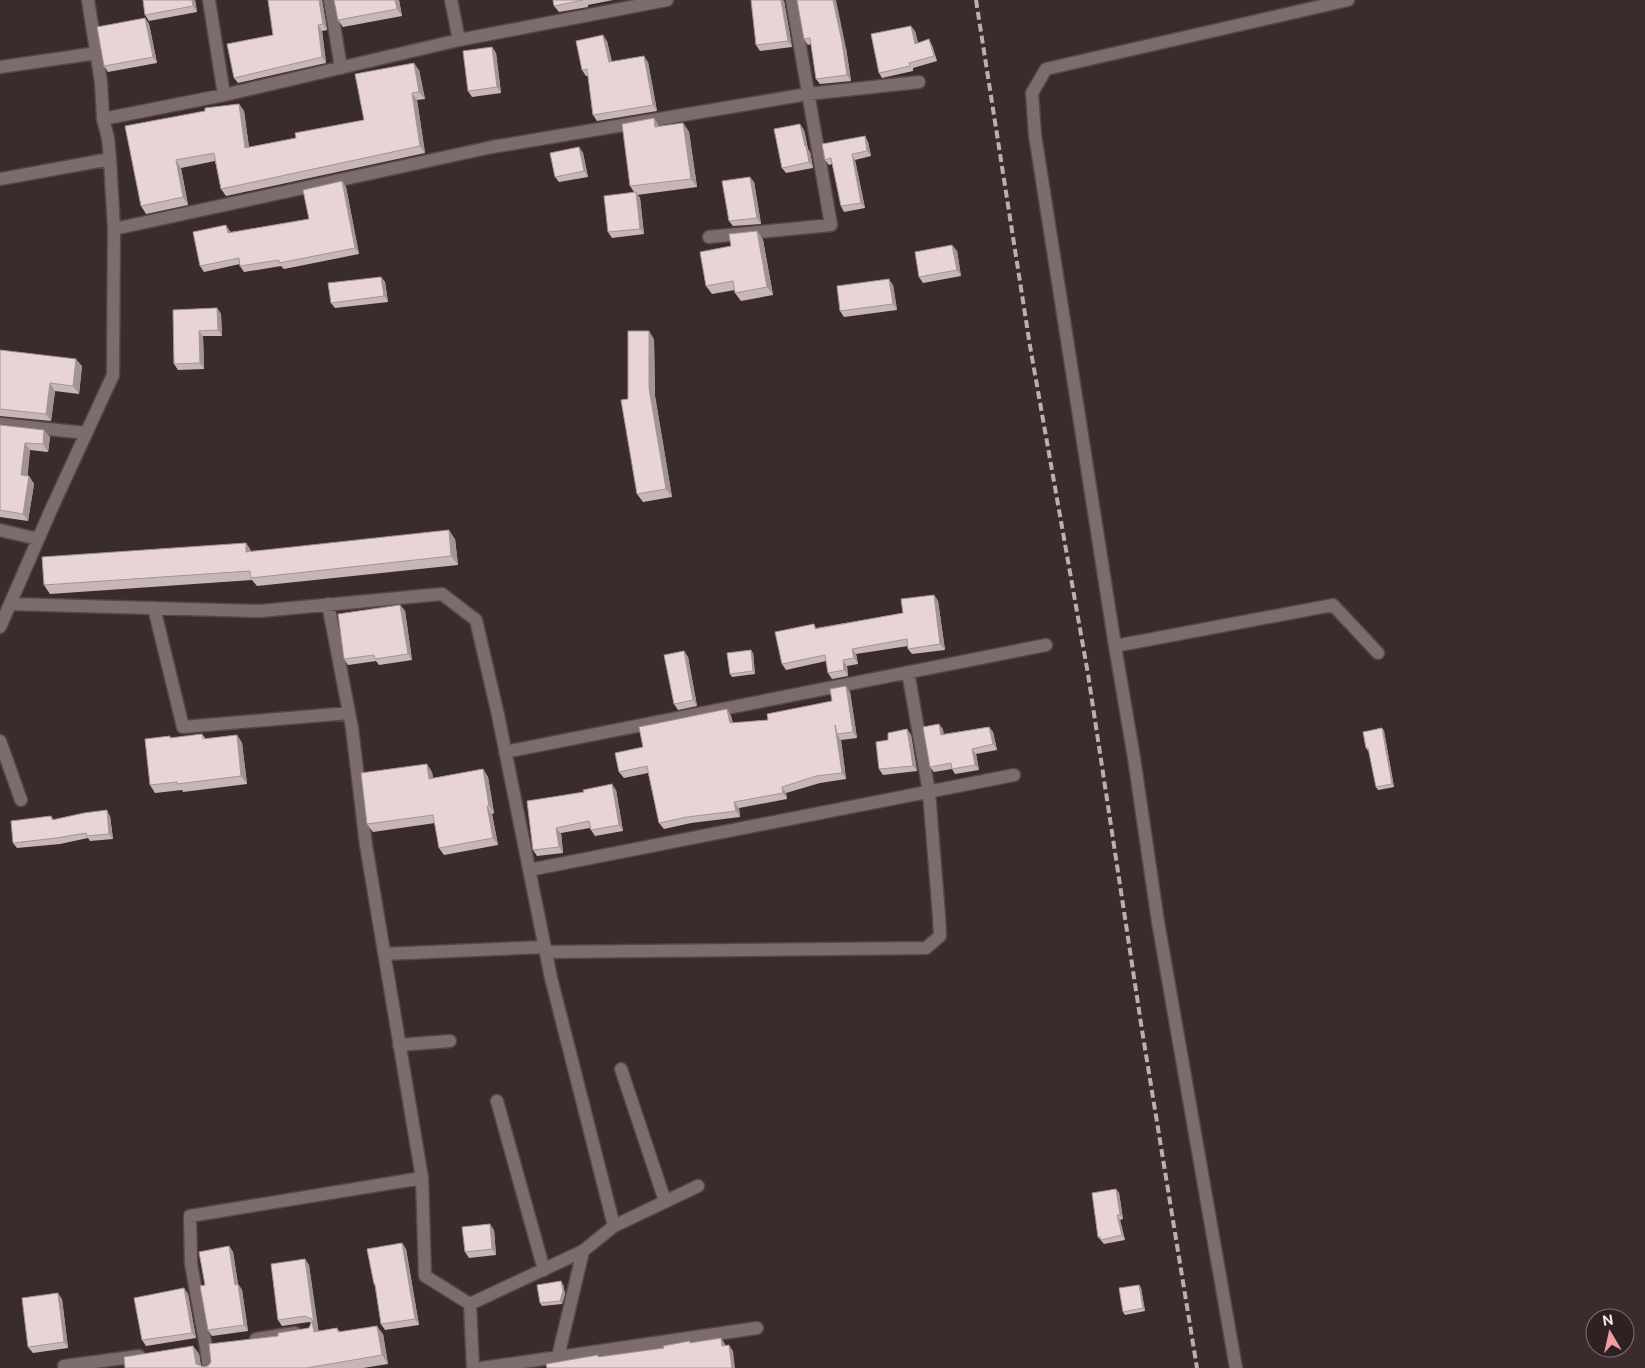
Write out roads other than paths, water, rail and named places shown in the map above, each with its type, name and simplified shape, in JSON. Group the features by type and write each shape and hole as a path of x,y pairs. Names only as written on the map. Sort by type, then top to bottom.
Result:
{"street":[{"path":"0,627 113,375 114,229 110,159 108,138 103,118 101,82 88,0"},
{"path":"208,0 224,95"},
{"path":"330,0 341,68"},
{"path":"452,0 460,40"},
{"path":"103,118 224,95 460,40 667,0"},
{"path":"709,237 831,225 792,0"},
{"path":"1236,1368 1158,922 1134,758 1035,136 1032,94 1046,70 1313,4 1348,0"},
{"path":"0,67 97,54"},
{"path":"114,229 492,147 808,94 919,82"},
{"path":"0,179 110,159"},
{"path":"0,424 86,433"},
{"path":"0,530 38,539"},
{"path":"10,604 260,611 442,594 476,620 551,978 614,1226"},
{"path":"328,604 349,713 366,845 422,1178 425,1276 470,1304"},
{"path":"1115,646 1332,605 1378,653"},
{"path":"154,608 183,727 349,713"},
{"path":"505,752 1046,645"},
{"path":"384,954 546,950 926,948 940,936 929,792 908,672"},
{"path":"0,740 21,800"},
{"path":"529,870 1014,776"},
{"path":"399,1045 450,1041"},
{"path":"621,1069 666,1201"},
{"path":"497,1101 544,1270"},
{"path":"208,1368 191,1264 190,1216 422,1178"},
{"path":"470,1304 583,1252 614,1226 698,1186"},
{"path":"558,1357 583,1252"},
{"path":"470,1304 473,1368"},
{"path":"482,1368 757,1328"},
{"path":"244,1341 310,1330"},
{"path":"64,1366 150,1354"}],"railway":[{"path":"976,0 1030,346 1088,674 1142,1030 1197,1368"}]}
